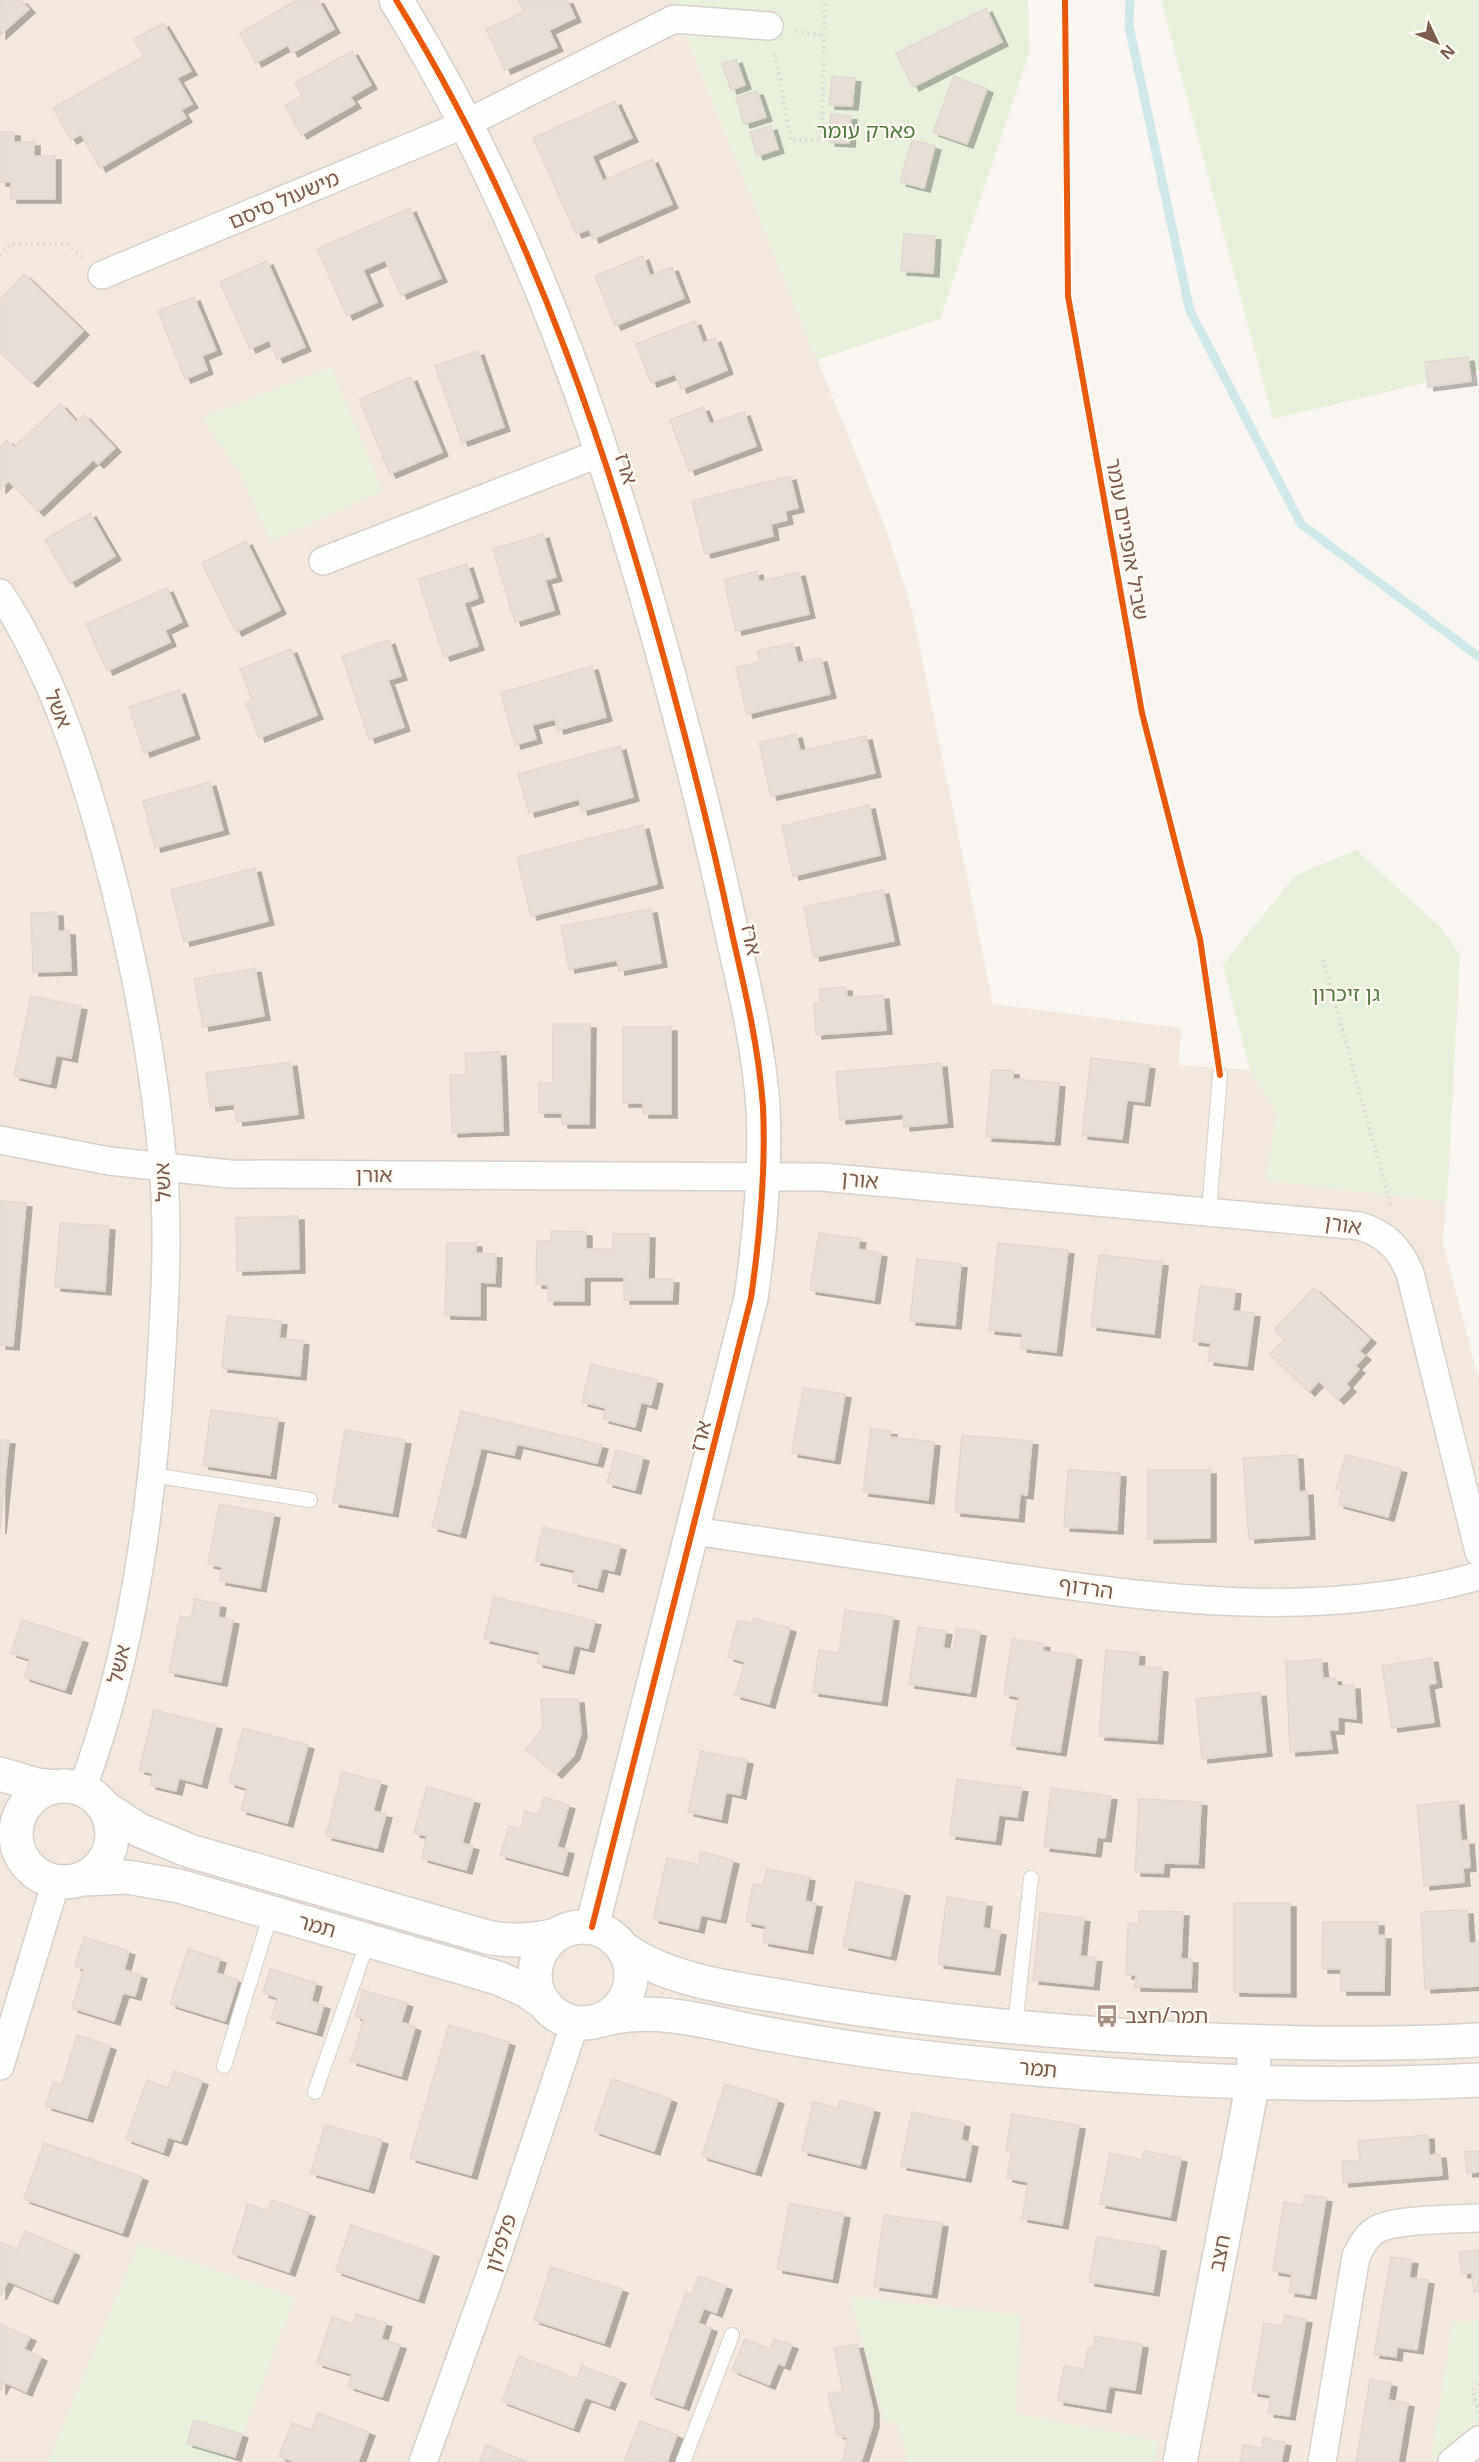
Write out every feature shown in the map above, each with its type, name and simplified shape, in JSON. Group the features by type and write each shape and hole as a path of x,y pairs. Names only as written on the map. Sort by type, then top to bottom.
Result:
{"street":[{"name":"ארז","path":"396,0 465,124 509,212 554,318 603,452 679,712 734,941 757,1053 762,1104 763,1176 762,1211 751,1299 592,1927"},
{"name":"מישעול סיסם","path":"102,275 465,124 674,19 770,26"},
{"path":"323,561 603,452"},
{"name":"אשל","path":"0,593 39,662 70,739 97,821 120,907 139,993 164,1168 163,1334 152,1475 134,1596 123,1650 98,1746 80,1794"},
{"name":"אורן","path":"0,1140 109,1161 253,1175 822,1177 1346,1223 1372,1230 1392,1242"},
{"path":"1392,1242 1405,1261 1414,1286 1479,1552"},
{"name":"הרדוף","path":"694,1531 1116,1593 1203,1601 1273,1603 1345,1601 1430,1589 1479,1576"},
{"name":"תמר","path":"0,1774 80,1794 139,1830 190,1851 487,1937 510,1941 529,1941 556,1935"},
{"path":"45,1789 80,1794 113,1833 110,1851 99,1868 70,1880 38,1875 12,1853 19,1816 29,1800 45,1789"},
{"name":"תמר","path":"70,1880 114,1877 153,1881 272,1912 508,1982 543,2002"},
{"path":"0,2066 70,1880"},
{"path":"592,1927 609,1934 623,1948 631,1965 628,1992 618,2008 588,2021 557,2016 543,2002 536,1985 535,1966 542,1949 556,1935 573,1928 592,1927"},
{"name":"תמר","path":"623,1948 665,1971 767,1994 893,2014 1015,2027 1255,2043 1346,2044 1479,2040"},
{"name":"תמר","path":"588,2021 626,2014 672,2015 824,2044 950,2061 1072,2072 1253,2082 1346,2084 1479,2080"},
{"name":"פלפלון","path":"423,2462 496,2259 588,2021"},
{"name":"חצב","path":"1180,2462 1253,2082 1255,2043"},
{"path":"1322,2462 1356,2256 1365,2239 1377,2228 1396,2223 1479,2217"},
{"path":"1452,2462 1479,2440"}],"lane":[{"path":"1209,1211 1220,1076"},
{"path":"152,1475 310,1500"},
{"path":"1015,2027 1031,1878"},
{"path":"224,2066 272,1912"},
{"path":"315,2092 368,1941"},
{"path":"683,2462 732,2335"}],"path":[{"path":"770,26 791,141 822,139 825,0"},
{"path":"0,255 10,244 67,244 102,275"},
{"path":"1323,960 1393,1213 1392,1242"},
{"path":"1479,2383 1472,2391 1479,2412"}],"shaded area":[{"path":"0,0 670,0 887,532 912,610 993,1004 1181,1028 1179,1065 1250,1070 1223,965 1295,876 1356,850 1442,929 1460,955 1443,1243 1479,1380 1479,2462 0,2462"}],"green space":[{"name":"פארק עומר","path":"670,0 1028,0 1029,54 940,319 817,360"},
{"path":"1161,0 1479,0 1479,370 1273,419"},
{"path":"331,368 382,491 271,541 240,473 202,418"},
{"name":"גן זיכרון","path":"1356,850 1442,929 1460,955 1447,1202 1266,1180 1277,1113 1250,1070 1223,965 1295,876"},
{"path":"139,2244 294,2298 232,2462 48,2462"},
{"path":"850,2297 1020,2315 1016,2414 1158,2441 1154,2462 908,2462 899,2425 885,2420"},
{"path":"1479,2320 1479,2420 1431,2460 1453,2323"}],"building":[{"path":"0,0 21,0 29,9 0,35"},
{"path":"297,0 318,0 334,29 292,53 288,45 256,63 240,33"},
{"path":"518,0 567,0 575,18 549,30 557,47 505,70 486,29 524,12"},
{"path":"986,8 1002,42 913,87 896,53"},
{"path":"163,23 191,71 177,78 192,104 181,110 186,118 100,168 81,134 71,140 53,108 144,56 134,39"},
{"path":"352,51 371,85 350,97 355,104 301,135 285,105 302,96 295,83"},
{"path":"736,59 745,85 731,90 722,64"},
{"path":"832,76 855,78 852,106 829,105"},
{"path":"954,76 987,89 967,144 933,132"},
{"path":"757,91 766,117 744,124 736,97"},
{"path":"615,101 632,138 592,156 603,181 652,159 672,204 593,239 589,229 576,234 533,138"},
{"path":"831,114 851,116 849,143 829,142"},
{"path":"771,126 778,149 757,156 750,132"},
{"path":"0,132 14,132 14,142 34,142 34,156 55,156 55,199 11,199 11,182 0,182"},
{"path":"912,140 935,146 924,188 900,182"},
{"path":"410,208 441,278 401,295 385,260 363,270 377,302 347,316 317,249"},
{"path":"904,234 935,236 933,273 901,271"},
{"path":"643,256 650,276 672,267 684,298 615,326 595,276"},
{"path":"267,261 305,347 277,359 269,340 250,349 220,282"},
{"path":"24,274 83,331 32,383 0,352 0,300"},
{"path":"194,297 216,350 202,356 207,370 185,379 158,311"},
{"path":"695,321 703,343 715,338 727,370 681,389 675,374 651,383 636,344"},
{"path":"478,351 504,427 462,442 435,366"},
{"path":"1468,357 1471,381 1428,387 1425,362"},
{"path":"411,377 442,452 390,474 359,399"},
{"path":"60,404 76,422 84,415 115,448 98,464 93,460 38,512 9,481 0,489 0,447 7,440 14,447"},
{"path":"703,407 710,424 744,412 756,446 689,471 670,420"},
{"path":"790,476 798,508 785,511 787,520 771,524 773,536 705,554 692,501"},
{"path":"90,513 115,556 70,583 45,540"},
{"path":"543,534 556,577 545,580 554,610 515,622 493,549"},
{"path":"246,541 280,610 236,632 202,563"},
{"path":"467,564 478,598 464,603 478,646 444,657 418,579"},
{"path":"757,571 759,582 799,572 809,614 736,631 724,580"},
{"path":"167,588 182,622 165,630 170,642 107,671 86,624"},
{"path":"389,640 401,676 388,680 404,727 369,739 342,656"},
{"path":"793,643 798,663 821,658 830,694 747,714 736,667 760,662 757,651"},
{"path":"291,649 317,715 259,738 246,703 252,700 240,669"},
{"path":"592,666 606,717 558,730 555,719 532,725 536,739 515,745 501,693"},
{"path":"179,690 194,735 144,753 129,707"},
{"path":"796,734 800,751 866,736 875,773 771,796 759,743"},
{"path":"620,746 633,797 582,811 579,799 529,813 518,774"},
{"path":"210,782 223,830 155,848 143,801"},
{"path":"869,805 880,855 793,876 782,826"},
{"path":"643,825 657,884 531,916 517,857"},
{"path":"255,868 268,921 184,942 171,890"},
{"path":"883,890 894,941 814,957 804,907"},
{"path":"651,909 661,963 619,971 617,960 569,969 561,926"},
{"path":"57,912 58,931 69,931 71,971 33,972 31,913"},
{"path":"255,968 264,1016 203,1027 194,979"},
{"path":"846,987 847,997 883,995 886,1030 816,1035 814,1003 820,1003 820,989"},
{"path":"31,996 81,1006 71,1058 56,1055 50,1084 14,1076"},
{"path":"553,1024 590,1024 589,1124 562,1124 562,1113 539,1113 539,1083 553,1083"},
{"path":"623,1027 671,1027 671,1114 643,1114 643,1103 623,1103"},
{"path":"500,1052 503,1131 452,1133 450,1075 466,1075 465,1053"},
{"path":"1091,1058 1149,1065 1144,1102 1127,1100 1122,1139 1082,1135"},
{"path":"291,1062 298,1114 237,1122 234,1104 210,1107 206,1073"},
{"path":"941,1063 947,1123 904,1127 903,1114 840,1120 836,1072"},
{"path":"992,1070 1013,1071 1013,1079 1059,1083 1054,1141 986,1137"},
{"path":"0,1201 26,1203 13,1346 0,1345"},
{"path":"298,1216 299,1269 237,1271 236,1218"},
{"path":"60,1223 109,1226 105,1291 55,1287"},
{"path":"551,1231 586,1232 586,1249 613,1249 613,1234 649,1234 648,1279 673,1279 672,1300 624,1300 624,1277 584,1277 584,1301 548,1301 548,1285 536,1284 537,1241 551,1241"},
{"path":"819,1233 860,1239 858,1249 881,1253 874,1300 810,1290"},
{"path":"447,1243 476,1243 476,1253 496,1254 495,1283 480,1282 480,1316 445,1315"},
{"path":"998,1243 1068,1250 1056,1352 1021,1348 1022,1333 989,1330"},
{"path":"1099,1255 1162,1262 1154,1334 1091,1326"},
{"path":"917,1259 961,1264 955,1325 910,1321"},
{"path":"1200,1286 1235,1290 1233,1311 1254,1313 1247,1366 1208,1361 1211,1343 1193,1341"},
{"path":"1314,1288 1370,1339 1359,1351 1365,1356 1355,1366 1359,1369 1346,1384 1350,1388 1338,1400 1319,1381 1309,1392 1270,1354 1284,1339 1274,1330"},
{"path":"227,1316 281,1321 279,1338 303,1341 300,1376 222,1368"},
{"path":"591,1364 657,1380 651,1405 641,1402 635,1427 603,1419 606,1408 582,1402"},
{"path":"803,1388 845,1394 834,1460 792,1453"},
{"path":"211,1410 278,1419 270,1475 203,1465"},
{"path":"461,1411 602,1445 597,1463 517,1444 514,1455 481,1448 460,1534 432,1527"},
{"path":"871,1429 891,1431 890,1437 934,1442 928,1500 863,1492"},
{"path":"345,1430 405,1440 392,1513 333,1503"},
{"path":"962,1435 1032,1441 1027,1495 1020,1494 1018,1518 955,1512"},
{"path":"0,1440 9,1440 0,1530"},
{"path":"616,1450 643,1457 635,1490 607,1483"},
{"path":"1297,1455 1299,1492 1307,1491 1309,1535 1249,1539 1243,1458"},
{"path":"1346,1455 1401,1469 1388,1517 1338,1504 1342,1491 1336,1489"},
{"path":"1068,1470 1120,1473 1117,1530 1064,1527"},
{"path":"1148,1470 1210,1470 1210,1538 1148,1539"},
{"path":"219,1504 274,1514 260,1588 220,1581 222,1567 208,1564"},
{"path":"543,1527 620,1546 614,1571 602,1568 597,1588 572,1582 575,1570 535,1561"},
{"path":"494,1597 595,1621 588,1648 574,1645 568,1670 537,1663 540,1652 484,1639"},
{"path":"195,1599 220,1604 218,1617 233,1620 221,1682 169,1672 180,1616 191,1618"},
{"path":"845,1610 893,1617 881,1702 813,1692 819,1650 839,1653"},
{"path":"754,1618 790,1628 769,1704 735,1695 745,1662 728,1657 738,1620 753,1624"},
{"path":"22,1620 82,1639 65,1690 24,1677 30,1659 11,1653"},
{"path":"918,1627 946,1631 943,1648 954,1650 957,1628 980,1632 970,1693 909,1684"},
{"path":"1012,1639 1044,1644 1043,1651 1076,1656 1060,1752 1011,1745 1019,1697 1004,1694"},
{"path":"1106,1650 1139,1653 1138,1666 1162,1668 1157,1740 1099,1736"},
{"path":"1432,1658 1436,1683 1428,1685 1434,1722 1392,1728 1382,1666"},
{"path":"1321,1659 1323,1678 1335,1678 1338,1686 1354,1685 1356,1719 1338,1717 1338,1730 1329,1730 1332,1749 1290,1752 1286,1662"},
{"path":"1260,1692 1266,1752 1202,1759 1196,1699"},
{"path":"541,1699 578,1699 581,1733 574,1755 556,1774 526,1750 543,1728"},
{"path":"154,1710 216,1725 201,1784 179,1778 176,1791 150,1785 153,1773 139,1770"},
{"path":"243,1728 308,1745 287,1823 241,1810 247,1788 229,1783"},
{"path":"701,1751 747,1760 740,1795 726,1792 721,1819 688,1812"},
{"path":"342,1772 381,1782 373,1811 386,1814 377,1848 326,1836"},
{"path":"957,1779 1022,1788 1017,1817 999,1815 995,1841 950,1835"},
{"path":"427,1787 474,1800 462,1843 473,1846 466,1870 422,1858 427,1836 414,1833"},
{"path":"1051,1788 1111,1796 1105,1838 1097,1837 1095,1853 1044,1847"},
{"path":"544,1797 569,1805 557,1847 568,1850 562,1872 500,1855 509,1826 521,1829 525,1811 539,1815"},
{"path":"1139,1799 1201,1802 1198,1864 1164,1863 1163,1873 1135,1872"},
{"path":"1458,1801 1461,1841 1468,1840 1470,1867 1463,1868 1464,1882 1424,1886 1417,1805"},
{"path":"701,1852 733,1860 720,1919 701,1915 698,1929 653,1919 667,1858 698,1865"},
{"path":"767,1869 809,1877 805,1901 816,1903 807,1950 763,1942 766,1926 746,1922 753,1884 763,1885"},
{"path":"856,1882 904,1892 890,1956 843,1946"},
{"path":"947,1897 986,1903 983,1928 1000,1931 994,1971 938,1964"},
{"path":"1234,1903 1290,1903 1290,1993 1234,1992"},
{"path":"1467,1910 1469,1943 1479,1943 1479,1986 1425,1989 1421,1912"},
{"path":"1139,1911 1183,1912 1181,1959 1192,1959 1191,1988 1135,1987 1136,1975 1126,1975 1128,1923 1139,1924"},
{"path":"1040,1913 1084,1918 1080,1956 1096,1958 1093,1986 1033,1980"},
{"path":"1323,1922 1378,1922 1378,1935 1385,1935 1384,1991 1341,1991 1341,1969 1322,1969"},
{"path":"84,1937 129,1951 124,1970 141,1975 135,1996 123,1993 114,2021 72,2008 84,1969 75,1966"},
{"path":"188,1949 220,1959 216,1973 238,1980 225,2021 170,2004"},
{"path":"270,1969 316,1983 311,2001 324,2005 316,2032 271,2019 278,1998 263,1993"},
{"path":"363,1990 407,2003 401,2022 415,2027 401,2076 351,2061 364,2019 355,2016"},
{"path":"449,2025 509,2042 471,2175 410,2158"},
{"path":"77,2035 110,2046 87,2118 46,2106 53,2082 62,2084"},
{"path":"174,2071 202,2081 181,2141 168,2137 163,2152 126,2139 147,2080 168,2088"},
{"path":"612,2079 671,2099 654,2151 594,2131"},
{"path":"725,2084 778,2100 755,2172 702,2156"},
{"path":"840,2100 874,2109 860,2165 802,2151 813,2102 838,2108"},
{"path":"912,2112 964,2123 961,2140 972,2143 965,2178 901,2166"},
{"path":"1012,2114 1079,2125 1062,2225 1022,2218 1028,2182 1007,2178 1012,2150 1006,2150"},
{"path":"325,2125 382,2140 368,2189 311,2173"},
{"path":"1428,2135 1429,2155 1440,2154 1442,2175 1343,2183 1342,2161 1360,2160 1358,2141"},
{"path":"44,2143 142,2177 122,2233 24,2199"},
{"path":"1144,2151 1181,2158 1170,2217 1100,2204 1110,2153 1142,2160"},
{"path":"1479,2151 1479,2172 1467,2173 1465,2152"},
{"path":"1305,2195 1326,2198 1310,2295 1289,2292 1292,2274 1273,2271 1284,2202 1303,2205"},
{"path":"272,2200 309,2213 289,2272 232,2253 248,2204 268,2211"},
{"path":"790,2203 844,2214 832,2279 777,2269"},
{"path":"884,2215 942,2223 931,2294 874,2286"},
{"path":"351,2225 433,2253 418,2299 336,2271"},
{"path":"25,2231 74,2252 52,2300 8,2281 0,2296 0,2242 17,2249"},
{"path":"1097,2237 1160,2247 1153,2292 1089,2282"},
{"path":"1479,2250 1479,2291 1474,2292 1472,2273 1462,2274 1459,2252"},
{"path":"1391,2257 1412,2260 1409,2278 1428,2280 1417,2350 1397,2347 1396,2357 1374,2354"},
{"path":"551,2267 622,2289 604,2343 534,2320"},
{"path":"699,2276 726,2286 716,2313 704,2308 698,2323 711,2328 683,2406 650,2395 686,2292 692,2294"},
{"path":"356,2314 386,2323 381,2339 400,2345 382,2397 348,2386 352,2374 317,2363 332,2317 353,2324"},
{"path":"1285,2315 1306,2319 1289,2416 1268,2413 1271,2395 1252,2392 1264,2323 1282,2326"},
{"path":"0,2324 30,2337 24,2349 41,2357 26,2392 4,2382 0,2391"},
{"path":"1095,2336 1142,2344 1135,2390 1109,2386 1105,2409 1058,2401 1064,2366 1084,2369 1088,2348 1093,2349"},
{"path":"745,2339 770,2349 774,2339 792,2345 784,2366 778,2363 769,2385 732,2370"},
{"path":"857,2344 873,2410 873,2424 861,2462 852,2462 843,2460 847,2438 837,2434 828,2394 843,2391 834,2348"},
{"path":"519,2356 577,2379 582,2366 620,2380 609,2406 585,2397 573,2428 502,2401"},
{"path":"1370,2379 1391,2383 1388,2400 1408,2403 1398,2462 1356,2462"},
{"path":"318,2413 369,2432 358,2462 295,2462 279,2456 292,2423 312,2430"},
{"path":"194,2420 242,2434 235,2457 187,2443"},
{"path":"640,2421 677,2435 667,2462 624,2461"},
{"path":"1263,2438 1285,2442 1281,2462 1240,2462 1243,2445 1262,2448"},
{"path":"486,2445 528,2462 479,2462"}],"waterway":[{"path":"1130,0 1129,26 1190,311 1301,524 1479,657"}],"cycle path":[{"path":"396,0 445,85 490,172 530,261 599,444 629,537 696,778 747,1001 761,1086 764,1131 763,1179 760,1227 751,1298 592,1927"},
{"name":"שביל אופניים עומר","path":"1065,0 1068,296 1142,713 1200,939 1220,1075"}],"place":[{"name":"תמר/חצב","path":"1107,2016"}]}
